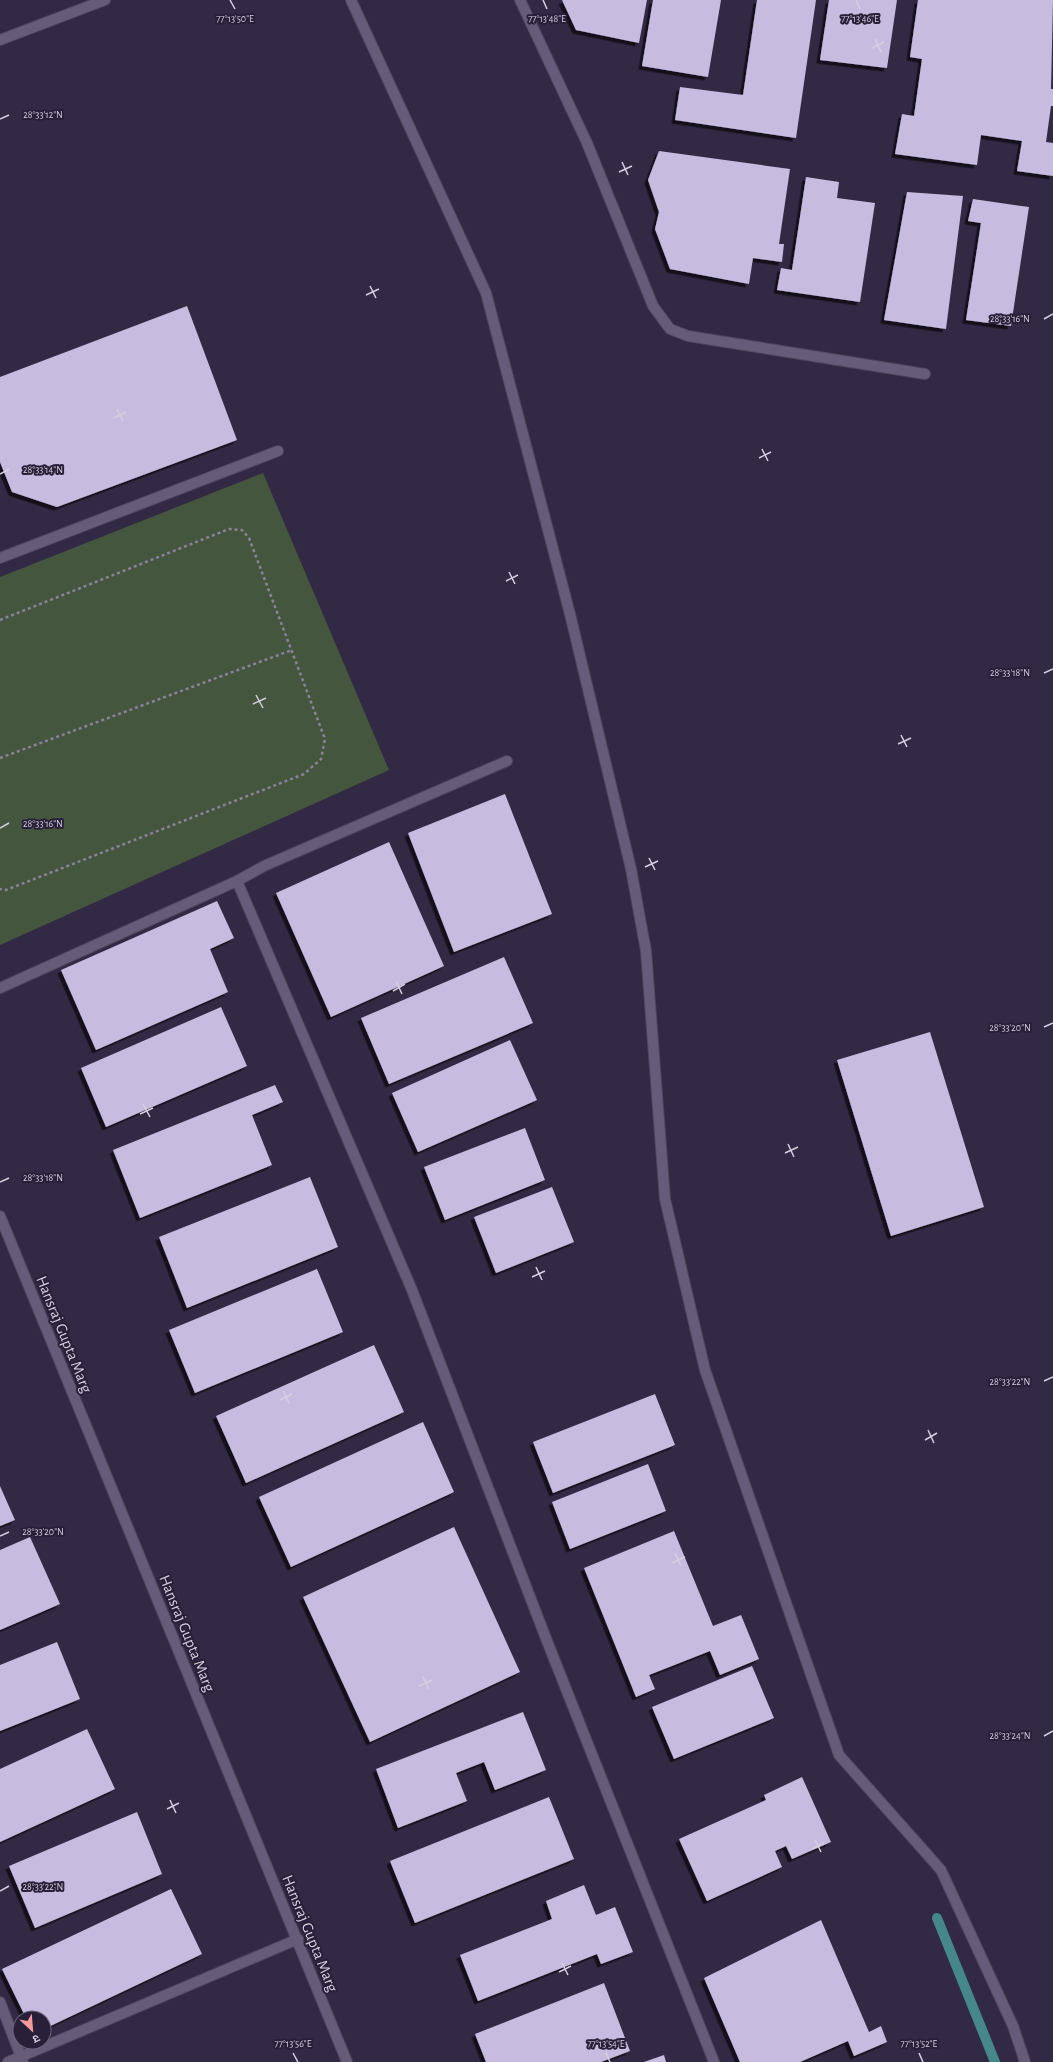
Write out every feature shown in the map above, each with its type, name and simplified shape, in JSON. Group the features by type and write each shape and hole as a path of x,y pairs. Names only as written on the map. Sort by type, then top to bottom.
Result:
{"street":[{"path":"0,40 104,0"},
{"path":"350,0 486,293 570,614 631,868 644,943 664,1199 705,1370 839,1755 941,1870 1013,2026 1026,2062"},
{"path":"520,0 587,143 654,306 670,329 688,336 925,374"},
{"path":"0,558 278,451"},
{"path":"0,988 237,881 264,866 508,760"},
{"path":"237,881 412,1290 547,1641 714,2062"},
{"name":"Hansraj Gupta Marg","path":"0,1216 347,2062"},
{"path":"8,2062 22,2059 298,1940"},
{"path":"0,2002 22,2059"}],"path":[{"path":"0,620 229,528 242,530 249,538 325,739 321,759 304,774 6,890 0,889"},
{"path":"0,758 292,650"}],"green space":[{"path":"263,473 389,770 0,945 0,577"}],"building":[{"path":"562,0 647,0 639,43 576,30"},
{"path":"653,0 721,0 708,77 642,66"},
{"path":"757,0 816,0 796,138 675,120 680,87 743,95"},
{"path":"829,0 897,0 887,68 820,60"},
{"path":"918,0 1053,0 1051,89 1053,89 1053,106 1051,106 1046,142 1053,143 1053,176 1017,171 1022,141 981,135 977,165 895,154 902,114 914,116 922,59 910,57"},
{"path":"659,151 790,169 779,244 784,244 782,262 753,258 749,284 670,269 655,229 659,212 648,180"},
{"path":"806,177 839,182 837,198 875,203 860,302 777,290 781,268 792,270"},
{"path":"907,192 963,196 946,329 884,320"},
{"path":"973,199 1029,207 1011,326 966,320 981,223 968,221"},
{"path":"187,306 237,440 57,507 12,492 0,462 0,377"},
{"path":"505,794 552,914 454,952 408,833"},
{"path":"389,842 444,966 331,1017 276,893"},
{"path":"217,901 234,938 210,949 228,992 96,1050 61,970"},
{"path":"504,957 533,1023 389,1084 361,1018"},
{"path":"221,1007 247,1066 106,1127 81,1068"},
{"path":"930,1032 984,1207 891,1236 837,1060"},
{"path":"510,1040 537,1100 418,1152 392,1093"},
{"path":"275,1085 283,1102 252,1115 272,1165 140,1218 113,1150"},
{"path":"525,1128 545,1180 445,1220 424,1167"},
{"path":"310,1177 338,1247 187,1308 159,1237"},
{"path":"552,1187 574,1242 496,1273 474,1217"},
{"path":"317,1269 343,1332 195,1393 169,1330"},
{"path":"374,1345 404,1412 246,1483 216,1416"},
{"path":"655,1394 675,1445 553,1493 533,1442"},
{"path":"423,1422 454,1492 291,1567 259,1497"},
{"path":"648,1464 666,1511 570,1549 552,1502"},
{"path":"0,1486 15,1520 0,1526"},
{"path":"454,1527 520,1672 370,1742 303,1597"},
{"path":"674,1531 713,1626 741,1615 759,1659 720,1675 710,1651 649,1675 655,1689 636,1697 584,1568"},
{"path":"30,1537 60,1604 0,1630 0,1550"},
{"path":"57,1642 80,1699 0,1731 0,1665"},
{"path":"752,1666 774,1718 674,1759 652,1707"},
{"path":"523,1712 546,1770 495,1790 484,1762 456,1773 467,1801 398,1828 376,1769"},
{"path":"87,1729 115,1789 0,1842 0,1769"},
{"path":"802,1777 831,1842 792,1859 786,1846 775,1851 782,1867 707,1901 679,1839 766,1800 764,1795"},
{"path":"549,1797 574,1859 415,1923 390,1861"},
{"path":"137,1812 162,1874 35,1928 9,1866"},
{"path":"584,1885 596,1915 615,1907 633,1952 601,1964 597,1954 478,2001 460,1955 552,1919 546,1901"},
{"path":"171,1889 202,1954 52,2025 52,2010 22,2010 2,1969"},
{"path":"821,1920 869,2032 881,2026 887,2042 854,2056 848,2041 800,2062 740,2062 704,1978"},
{"path":"604,1983 630,2051 601,2062 486,2062 475,2034"},
{"path":"664,2055 666,2062 644,2062"}],"waterway":[{"path":"937,1918 995,2062"}]}
